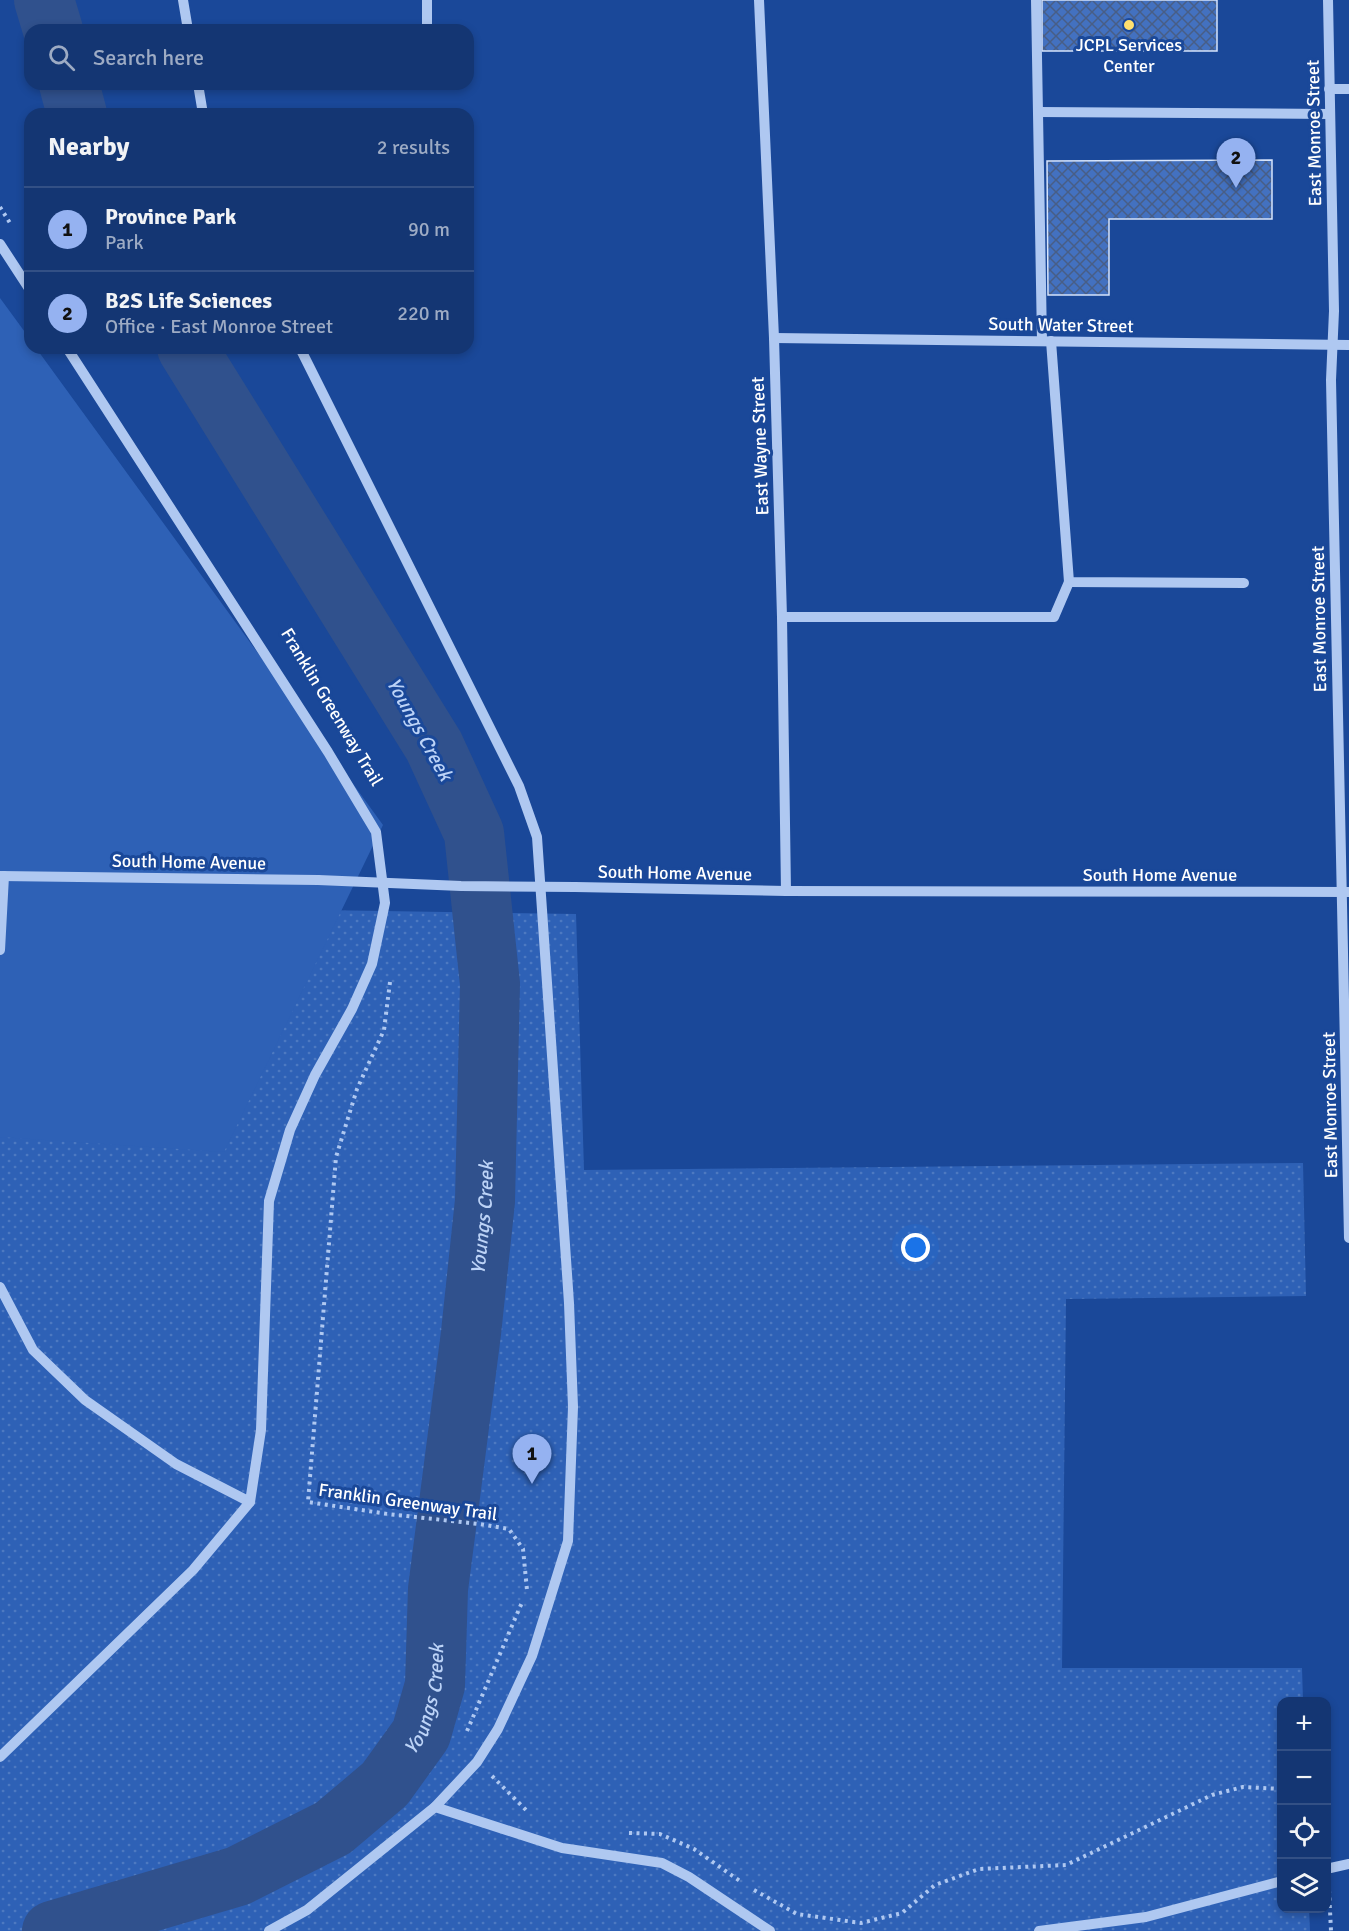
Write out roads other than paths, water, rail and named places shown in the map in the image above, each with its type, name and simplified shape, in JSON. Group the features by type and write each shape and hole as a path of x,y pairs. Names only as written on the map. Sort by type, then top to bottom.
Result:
{"street":[{"path":"183,0 187,24"},
{"path":"427,24 428,0"},
{"name":"East Wayne Street","path":"759,0 774,338 782,617 786,891"},
{"path":"782,617 1054,617 1069,582 1047,341 1036,0"},
{"name":"East Monroe Street","path":"1328,0 1334,311 1331,345 1336,678 1345,892 1349,1238"},
{"path":"1329,89 1349,89"},
{"path":"199,90 202,108"},
{"path":"1038,112 1330,114"},
{"path":"0,244 24,281"},
{"name":"South Water Street","path":"774,338 1349,345"},
{"path":"0,1757 193,1570 250,1502 261,1430 270,1201 290,1130 372,964 385,903 376,832 328,752 72,354"},
{"path":"269,1931 307,1910 435,1807 477,1762 498,1729 532,1656 568,1541 573,1407 569,1304 537,837 519,786 303,354"},
{"path":"1069,582 1244,583"},
{"path":"1336,678 1349,678"},
{"path":"0,950 2,876"},
{"name":"South Home Avenue","path":"2,876 318,880 460,886 786,891 1345,892"},
{"path":"0,1287 33,1350 86,1400 176,1464 250,1502"},
{"path":"435,1807 562,1848 662,1863 688,1877 770,1931"},
{"path":"1331,1868 1349,1864"},
{"path":"1039,1931 1146,1917 1277,1882"}],"waterway":[{"name":"Youngs Creek","path":"44,0 51,24"},
{"name":"Youngs Creek","path":"71,90 75,108"},
{"name":"Youngs Creek","path":"52,1931 238,1876 333,1828 385,1784 421,1734 435,1685 438,1589 471,1333 485,1201 490,984 474,833 434,746 191,354"}],"place":[{"name":"JCPL Services Center","path":"1129,25"},
{"name":"B2S Life Sciences","path":"1236,188"},
{"name":"Province Park","path":"532,1484"}]}
